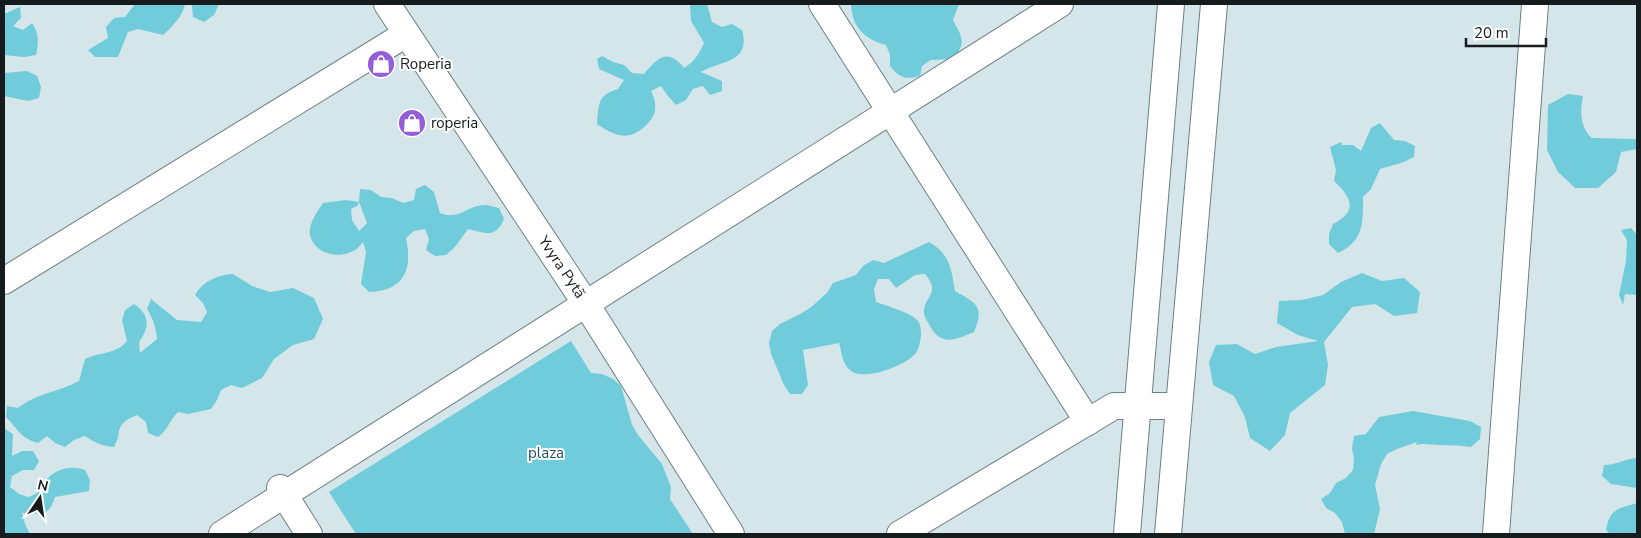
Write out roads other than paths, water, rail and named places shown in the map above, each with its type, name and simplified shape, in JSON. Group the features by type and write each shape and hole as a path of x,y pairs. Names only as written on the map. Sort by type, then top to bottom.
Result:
{"street":[{"name":"Yvyra Pytã","path":"387,4 586,304 731,534"},
{"path":"822,4 1088,422"},
{"path":"222,534 282,491 586,304 1060,4"},
{"path":"1127,534 1171,4"},
{"path":"1168,534 1214,4"},
{"path":"1496,534 1535,4"},
{"path":"4,281 406,34"},
{"path":"900,534 1114,406 1180,406"},
{"path":"282,491 309,534"}],"place":[{"name":"Roperia","path":"381,64"},
{"name":"roperia","path":"412,123"}],"park label":[{"name":"plaza","path":"546,453"}]}
